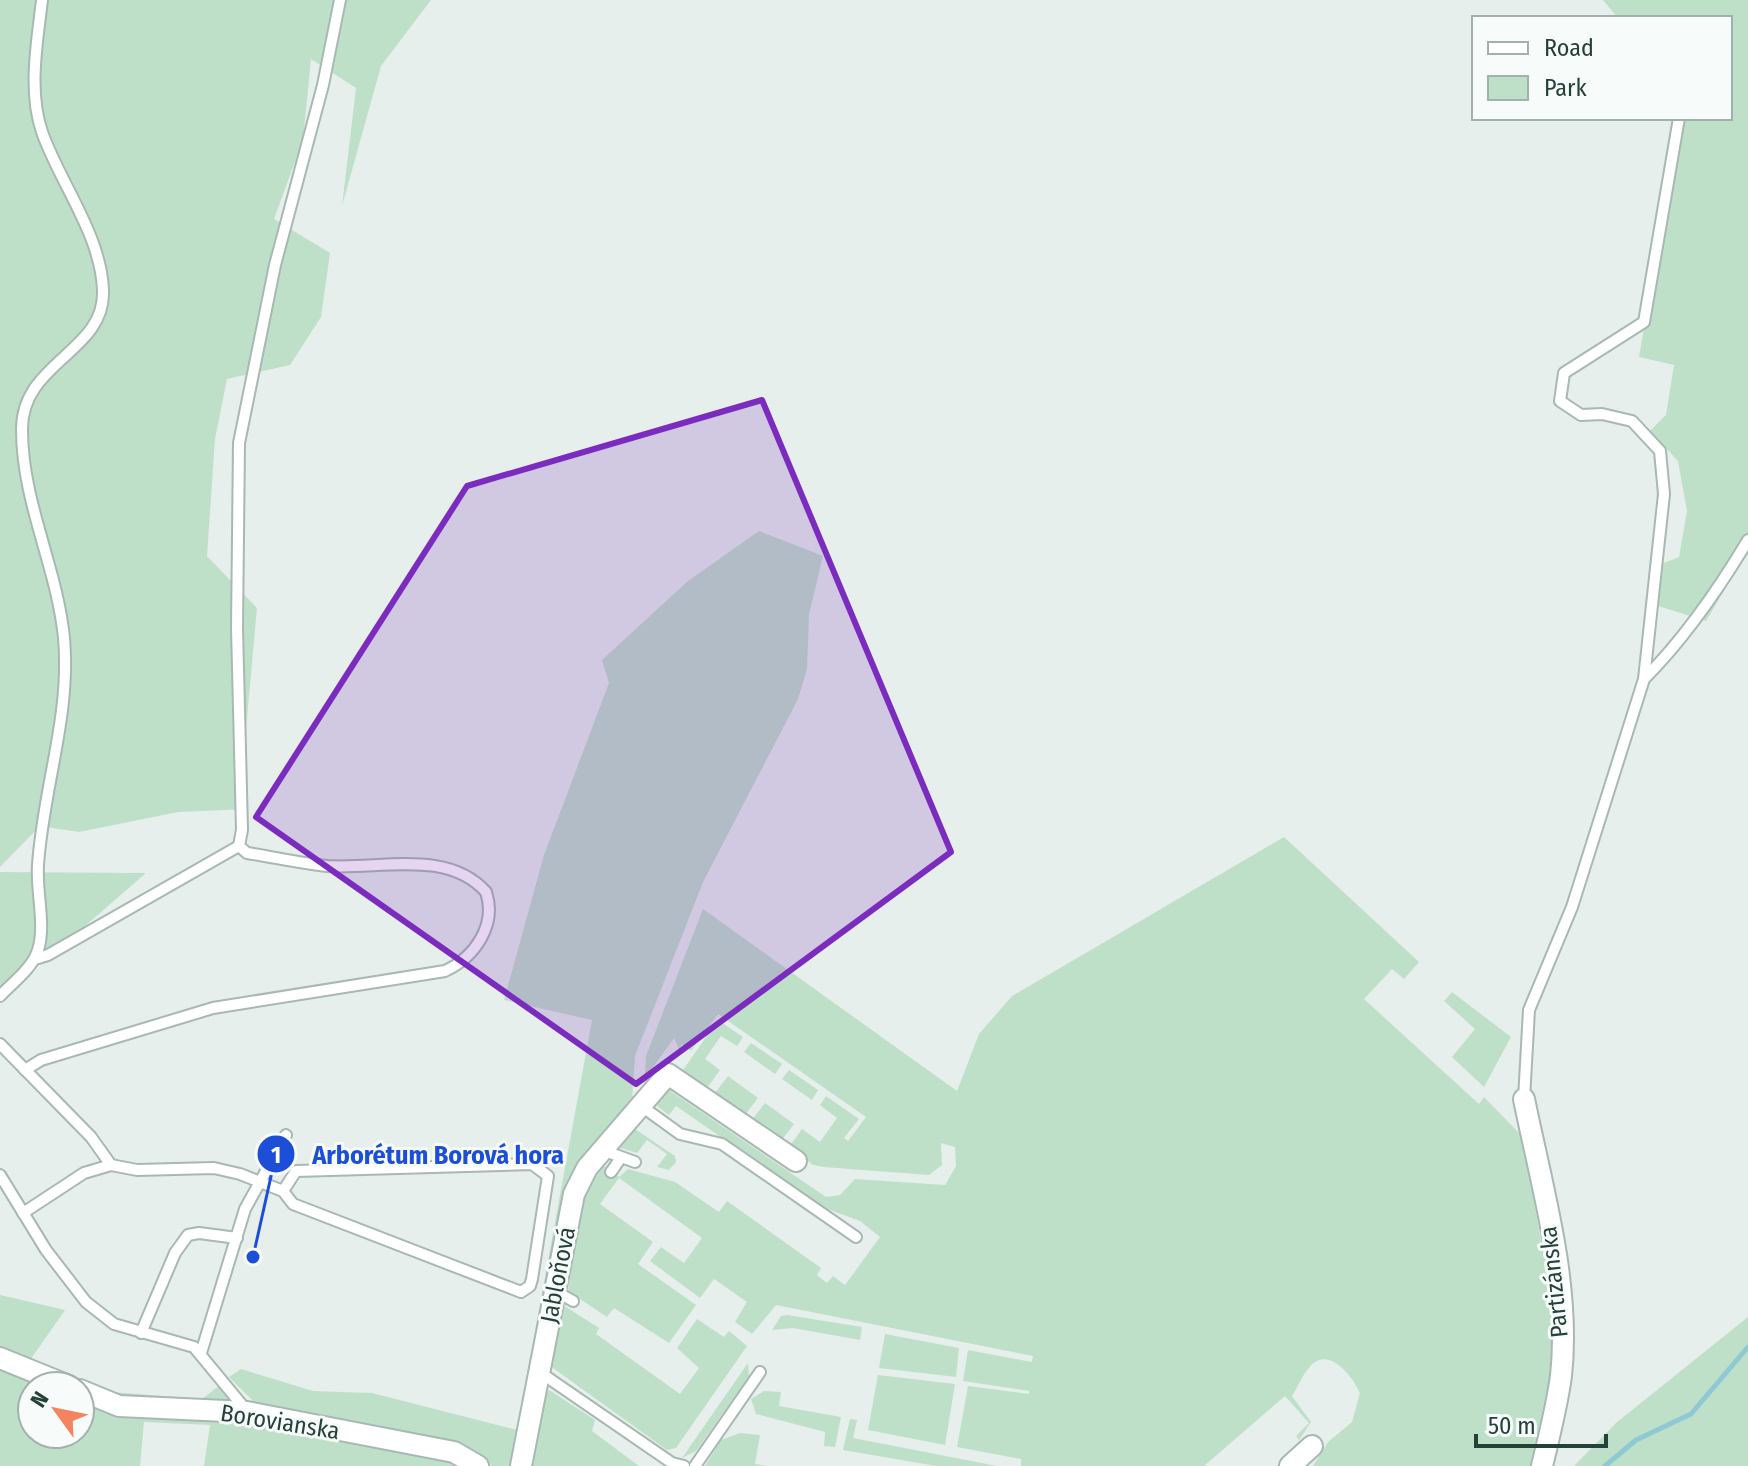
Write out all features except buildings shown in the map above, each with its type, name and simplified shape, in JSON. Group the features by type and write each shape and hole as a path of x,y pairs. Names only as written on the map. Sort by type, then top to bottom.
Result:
{"street":[{"name":"Jabloňová","path":"521,1466 574,1194 611,1154 640,1105 668,1074 796,1161"},
{"name":"Partizánska","path":"1524,1099 1554,1247 1562,1316 1561,1376 1542,1466"},
{"path":"0,1358 30,1370"},
{"name":"Borovianska","path":"96,1397 119,1406 247,1412 454,1452 478,1466"},
{"path":"1290,1466 1312,1446"}],"lane":[{"path":"0,996 35,959 40,941 37,890 44,809 61,735 67,682 64,635 53,576 26,483 23,415 44,374 95,327 104,300 102,276 92,243 42,132 35,102 42,0"},
{"path":"35,959 48,955 239,846 242,830 237,628 239,443 275,265 323,85 340,0"},
{"path":"1524,1099 1529,1010 1572,907 1644,679 1664,494 1660,451 1632,421 1602,414 1581,415 1560,401 1564,373 1644,322 1679,120"},
{"path":"1644,679 1670,653 1726,578 1748,540"},
{"path":"25,1070 41,1060 191,1014 445,971 472,950 490,920 486,892 458,871 409,864 326,866 247,853 239,846"},
{"path":"0,1044 91,1137 111,1165"},
{"path":"640,1105 680,1134 722,1144 856,1237"},
{"path":"201,1353 257,1182 286,1135"},
{"path":"611,1172 611,1154 635,1162"},
{"path":"23,1213 84,1173 111,1165 137,1170 214,1168 283,1191 293,1204 521,1292 530,1286 532,1279 548,1176 532,1164 296,1171 283,1191"},
{"path":"0,1175 86,1302 114,1324 194,1347 247,1412"},
{"path":"141,1333 175,1253 188,1235 199,1233 237,1238"},
{"path":"555,1291 573,1301"},
{"path":"695,1466 760,1372"},
{"path":"541,1373 672,1463 684,1466"}],"highlighted area":[{"path":"762,400 951,852 636,1084 256,817 467,486"}],"green space":[{"path":"0,0 431,0 381,66 342,206 356,88 311,59 303,140 274,219 330,253 321,317 290,365 227,379 215,439 207,556 257,608 246,729 248,809 178,812 79,832 40,826 0,867"},
{"path":"1603,0 1748,0 1748,550 1706,621 1655,605 1659,565 1679,557 1687,511 1678,461 1650,431 1666,415 1674,365 1639,357 1680,120 1732,120 1732,16 1616,16"},
{"path":"759,531 823,556 809,614 807,669 798,699 703,882 635,1056 632,1102 598,1142 515,1466 492,1466 464,1447 254,1402 229,1377 241,1369 313,1391 372,1393 517,1430 592,1020 504,1000 544,855 609,683 602,660 688,581"},
{"path":"1284,837 1419,962 1404,979 1392,969 1364,999 1479,1104 1484,1097 1523,1137 1554,1316 1555,1360 1531,1466 1313,1466 1328,1442 1352,1422 1360,1393 1342,1368 1322,1359 1308,1369 1292,1396 1311,1422 1299,1440 1296,1436 1309,1423 1285,1396 1204,1466 1021,1466 1021,1459 957,1447 968,1386 1029,1394 1029,1391 963,1381 968,1350 1032,1362 1033,1356 776,1305 752,1334 735,1322 747,1302 714,1279 700,1298 650,1261 661,1247 684,1263 702,1238 619,1178 600,1204 653,1242 638,1264 696,1305 669,1343 614,1308 607,1317 568,1291 580,1208 585,1191 604,1166 619,1177 628,1169 675,1182 719,1212 727,1201 821,1268 817,1275 827,1283 833,1276 845,1285 880,1237 860,1221 822,1207 676,1106 669,1115 658,1107 656,1099 666,1088 826,1197 840,1195 855,1179 945,1185 956,1166 955,1147 941,1143 942,1165 929,1175 813,1165 789,1147 802,1129 820,1142 837,1118 820,1105 826,1096 859,1119 844,1138 848,1141 866,1117 718,1014 691,1051 682,1044 679,1049 674,1038 651,1070 644,1089 646,1056 703,909 957,1091 979,1034 1012,996"},
{"path":"0,872 146,873 78,932 0,991"},
{"path":"1452,992 1511,1037 1484,1087 1452,1057 1475,1029 1444,1001"},
{"path":"718,1020 743,1037 737,1046 721,1036 705,1059 720,1070 708,1087 683,1070"},
{"path":"751,1043 782,1064 775,1074 744,1052"},
{"path":"789,1070 818,1090 812,1100 782,1079"},
{"path":"728,1076 758,1098 745,1115 715,1093"},
{"path":"765,1103 794,1124 781,1141 752,1120"},
{"path":"632,1127 675,1156 676,1162 669,1170 657,1167 667,1154 647,1140 637,1153 617,1147"},
{"path":"0,1295 65,1310 29,1362 0,1350"},
{"path":"563,1305 599,1328 596,1334 680,1394 699,1368 677,1348 697,1319 724,1337 729,1331 747,1346 676,1448 667,1450 553,1368 549,1360"},
{"path":"781,1316 862,1327 860,1340 793,1328 772,1330"},
{"path":"1748,1317 1748,1466 1574,1466 1616,1423"},
{"path":"885,1334 959,1348 956,1377 879,1368"},
{"path":"748,1363 749,1376 696,1451 682,1458"},
{"path":"0,1368 16,1374 16,1450 96,1450 96,1400 248,1420 446,1459 464,1466 204,1466 210,1425 144,1422 140,1466 0,1466"},
{"path":"878,1375 955,1384 945,1445 868,1430"},
{"path":"220,1385 234,1407 121,1400 96,1390 96,1386 112,1392 202,1399"},
{"path":"549,1390 595,1420 592,1431 639,1466 529,1466 544,1395"},
{"path":"764,1391 781,1392 779,1406 841,1417 835,1447 824,1446 825,1432 756,1414 751,1399"},
{"path":"850,1419 857,1420 853,1438 997,1466 936,1466 843,1450"},
{"path":"740,1433 760,1435 755,1464 767,1466 705,1466 721,1440"}],"waterway":[{"path":"1605,1466 1636,1440 1691,1414 1748,1347"}],"place":[{"name":"Arborétum Borová hora","path":"253,1257"}]}
